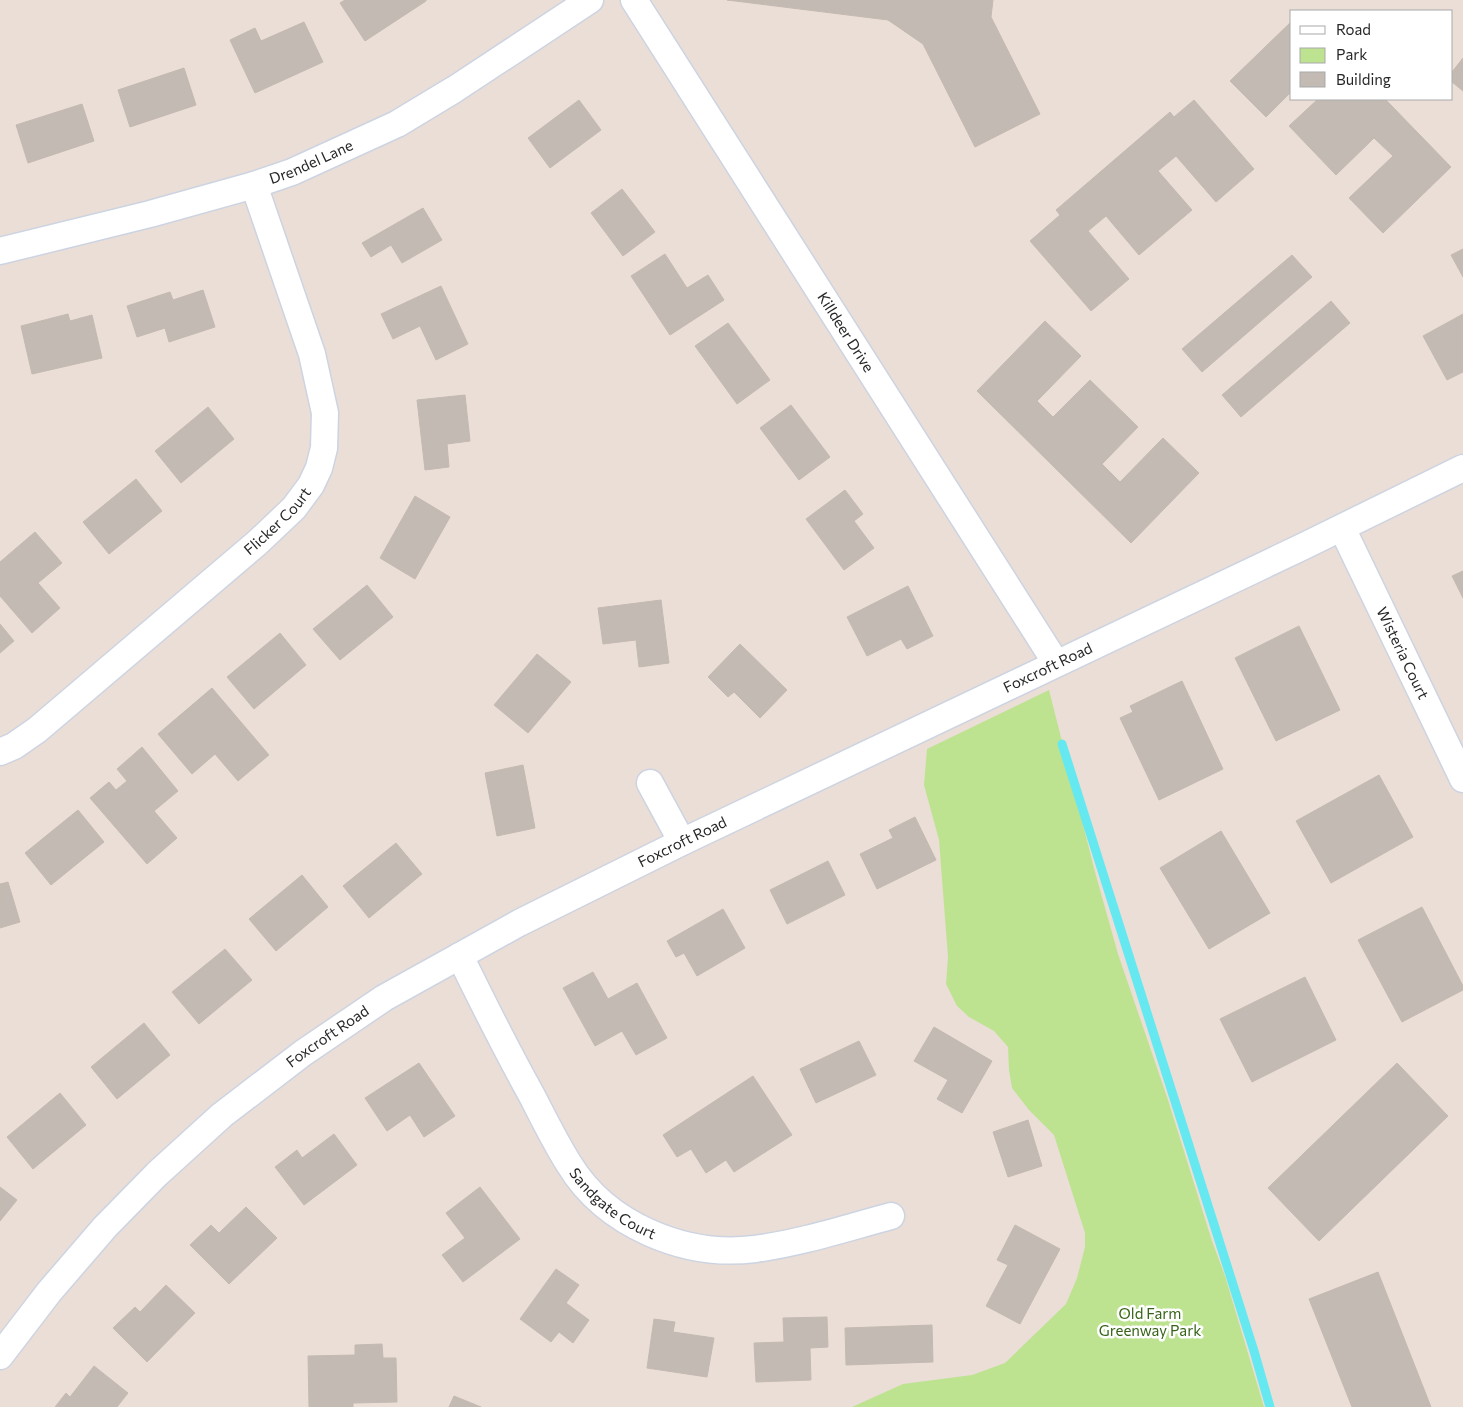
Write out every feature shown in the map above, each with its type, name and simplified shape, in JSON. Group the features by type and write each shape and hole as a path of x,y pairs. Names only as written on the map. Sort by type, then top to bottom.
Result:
{"street":[{"name":"Drendel Lane","path":"0,251 150,214 254,185 292,172 397,124 455,89 590,0"},
{"name":"Killdeer Drive","path":"634,0 1056,663"},
{"name":"Flicker Court","path":"0,752 14,746 36,730 257,543 294,508 311,485 319,468 324,448 325,413 312,354 254,185"},
{"name":"Foxcroft Road","path":"0,1356 50,1292 105,1227 157,1174 222,1115 303,1053 384,998 519,923 682,842 1342,528 1463,468"},
{"name":"Wisteria Court","path":"1342,528 1463,780"},
{"path":"650,783 682,842"},
{"name":"Sandgate Court","path":"460,956 510,1056 569,1165 604,1205 627,1221 665,1240 681,1245 710,1250 753,1250 801,1240 890,1216"}],"green space":[{"name":"Old Farm Greenway Park","path":"1049,690 1095,872 1118,954 1225,1276 1264,1407 852,1407 903,1384 972,1375 1005,1363 1066,1304 1077,1278 1085,1247 1085,1233 1054,1135 1029,1110 1012,1088 1008,1047 994,1031 969,1017 957,1006 946,984 948,957 939,840 924,785 927,749"}],"building":[{"path":"345,0 426,1 365,41 340,3"},
{"path":"727,0 993,0 991,17 1040,114 975,147 923,44 888,20"},
{"path":"304,22 323,62 255,93 230,40 255,28 261,41"},
{"path":"1290,23 1290,93 1266,117 1230,81"},
{"path":"1463,58 1463,91 1453,83 1453,71"},
{"path":"184,68 196,105 130,127 118,90"},
{"path":"579,100 601,130 550,168 528,138"},
{"path":"1194,100 1254,169 1216,202 1176,156 1158,171 1192,210 1139,255 1106,216 1088,231 1129,279 1091,311 1030,241 1060,215 1056,210 1170,112 1174,117"},
{"path":"1317,100 1386,100 1451,167 1383,233 1349,198 1393,156 1374,138 1336,175 1289,126"},
{"path":"82,104 94,141 28,163 16,125"},
{"path":"622,189 655,232 623,256 591,213"},
{"path":"423,208 442,240 402,263 391,245 371,257 362,243"},
{"path":"1463,249 1463,277 1451,255"},
{"path":"665,254 687,288 708,275 724,300 670,335 631,276"},
{"path":"1292,255 1312,277 1202,372 1182,349"},
{"path":"441,286 468,344 436,360 420,326 393,339 381,314"},
{"path":"203,290 215,327 169,342 165,328 137,337 127,306 170,292 173,300"},
{"path":"1331,301 1350,323 1241,417 1222,395"},
{"path":"68,314 70,321 92,315 102,358 32,374 21,326"},
{"path":"1463,314 1463,372 1447,380 1423,336"},
{"path":"1045,321 1081,356 1037,401 1053,417 1090,380 1138,427 1102,464 1120,482 1163,438 1199,473 1131,543 977,391"},
{"path":"728,323 770,380 737,404 695,346"},
{"path":"465,395 470,441 447,444 449,467 425,470 417,400"},
{"path":"791,405 830,457 799,480 760,428"},
{"path":"208,407 234,439 181,483 155,451"},
{"path":"136,479 162,511 109,554 83,522"},
{"path":"845,490 863,514 854,521 874,548 844,570 806,519"},
{"path":"415,496 450,517 415,579 380,558"},
{"path":"35,532 62,563 38,583 60,608 32,633 0,596 0,562"},
{"path":"1463,571 1463,598 1452,576"},
{"path":"367,585 393,617 340,660 313,629"},
{"path":"908,586 933,636 907,649 901,639 867,656 847,617"},
{"path":"661,600 669,663 639,667 636,640 603,644 598,608"},
{"path":"0,624 14,641 0,653"},
{"path":"1299,626 1340,710 1276,741 1235,658"},
{"path":"280,633 306,665 254,709 227,677"},
{"path":"740,644 787,690 760,718 734,692 728,697 708,677"},
{"path":"537,654 571,682 528,733 494,705"},
{"path":"1182,681 1223,769 1159,800 1120,718 1133,712 1130,706"},
{"path":"212,688 269,755 238,781 215,754 192,774 158,734"},
{"path":"142,747 178,791 154,811 177,838 147,864 90,798 109,782 116,790 127,781 117,769"},
{"path":"523,765 535,828 497,836 485,773"},
{"path":"1379,775 1413,837 1331,883 1296,821"},
{"path":"78,810 104,842 51,885 25,853"},
{"path":"915,817 936,860 877,889 860,854 893,838 889,830"},
{"path":"1221,831 1270,913 1209,949 1160,868"},
{"path":"396,843 422,874 369,918 343,886"},
{"path":"828,861 845,895 787,924 770,890"},
{"path":"302,875 328,907 276,951 249,919"},
{"path":"8,882 20,922 0,928 0,884"},
{"path":"1422,907 1463,986 1463,990 1402,1022 1358,940"},
{"path":"723,909 745,948 697,976 684,953 676,957 667,941"},
{"path":"225,949 252,980 199,1024 172,992"},
{"path":"593,972 608,999 637,983 667,1038 636,1055 622,1031 595,1046 563,988"},
{"path":"1305,977 1336,1040 1252,1082 1220,1019"},
{"path":"144,1023 170,1055 117,1099 91,1067"},
{"path":"934,1027 992,1061 962,1113 937,1099 948,1080 914,1061"},
{"path":"859,1041 876,1075 816,1103 800,1069"},
{"path":"419,1063 455,1116 424,1137 410,1115 387,1131 365,1098"},
{"path":"1397,1063 1448,1116 1319,1241 1268,1188"},
{"path":"753,1076 792,1135 734,1172 726,1160 706,1173 691,1149 677,1157 663,1135"},
{"path":"60,1093 86,1125 33,1169 7,1137"},
{"path":"1028,1120 1042,1166 1008,1177 993,1132"},
{"path":"334,1134 357,1165 304,1205 275,1167 297,1150 302,1158"},
{"path":"0,1187 17,1200 0,1221"},
{"path":"480,1187 520,1239 463,1282 442,1255 465,1238 446,1213"},
{"path":"246,1207 277,1238 229,1284 190,1245 211,1225 219,1233"},
{"path":"1015,1225 1060,1249 1020,1324 986,1306 1008,1265 997,1260"},
{"path":"556,1269 579,1285 566,1303 589,1320 573,1343 559,1332 551,1342 520,1319"},
{"path":"1378,1272 1431,1407 1352,1407 1309,1299"},
{"path":"166,1285 195,1313 147,1362 113,1328 135,1307 140,1312"},
{"path":"827,1317 828,1347 810,1348 811,1380 756,1382 754,1343 784,1342 783,1318"},
{"path":"654,1319 675,1322 673,1332 714,1338 707,1377 647,1368"},
{"path":"932,1325 933,1362 846,1365 845,1328"},
{"path":"382,1344 383,1358 396,1358 397,1402 353,1403 353,1407 309,1407 308,1356 355,1355 355,1345"},
{"path":"94,1366 128,1393 117,1407 55,1407 66,1393 70,1397"},
{"path":"454,1396 481,1407 449,1407"}],"waterway":[{"path":"1062,744 1270,1407"}]}
